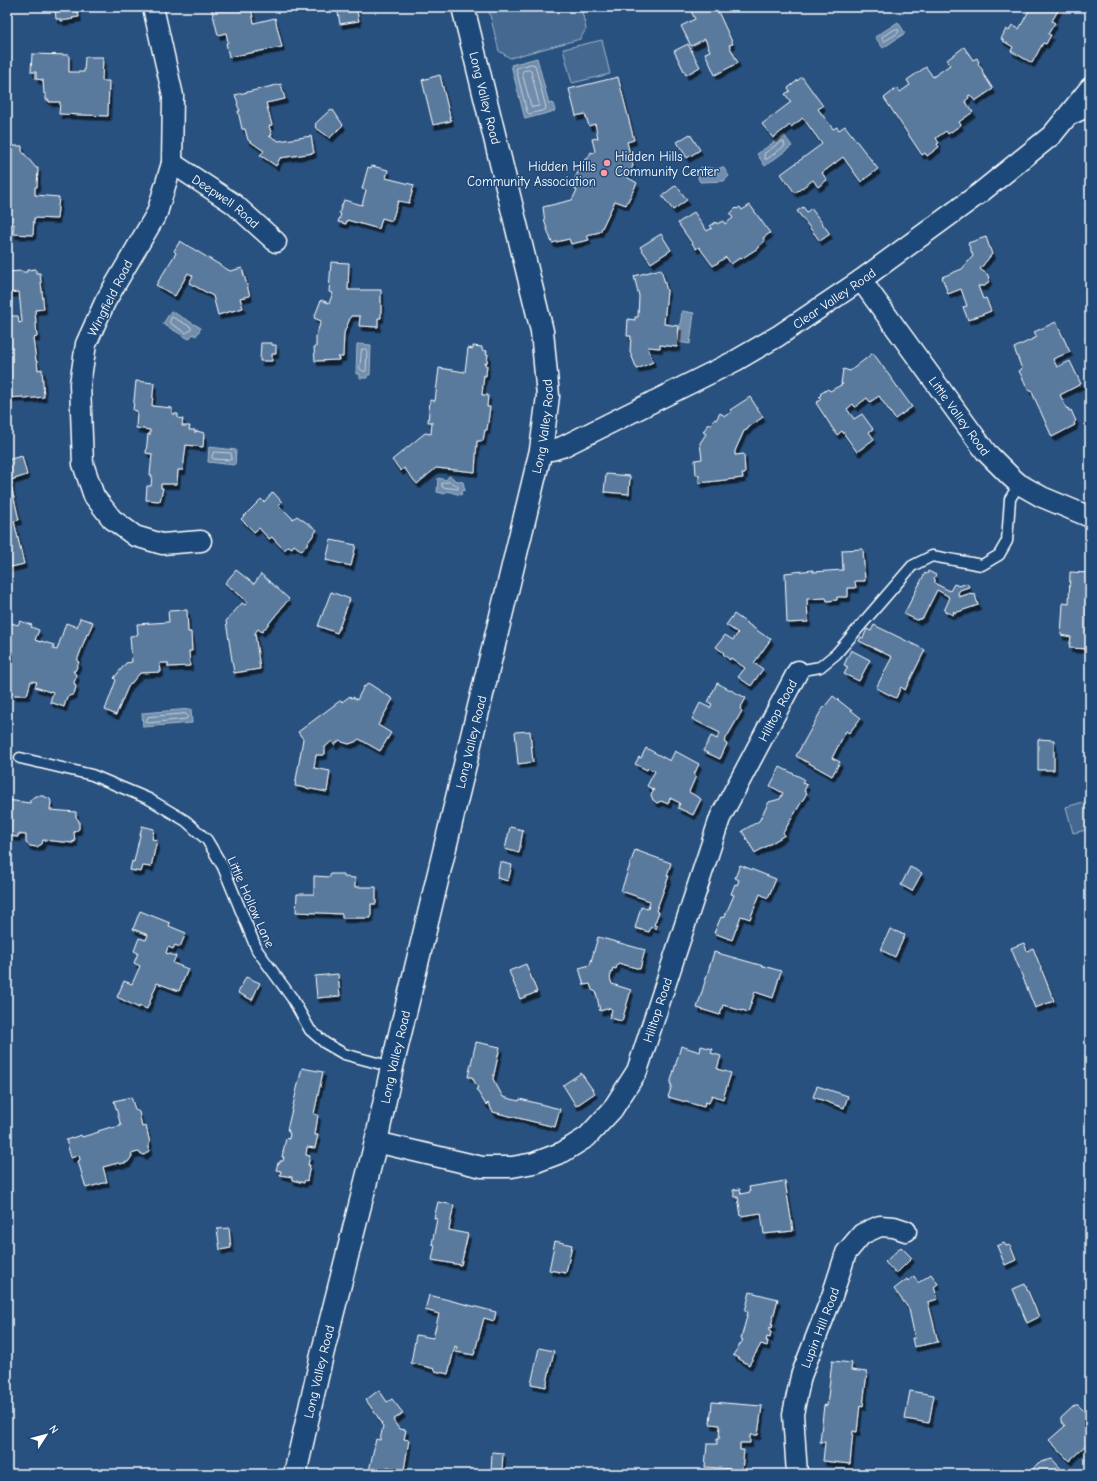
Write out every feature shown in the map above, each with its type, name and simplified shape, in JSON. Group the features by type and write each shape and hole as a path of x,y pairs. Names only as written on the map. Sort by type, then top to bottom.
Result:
{"street":[{"name":"Wingfield Road","path":"153,7 172,96 172,163 157,213 105,302 86,344 80,384 83,464 94,496 112,519 135,536 162,544 201,541"},
{"name":"Long Valley Road","path":"295,1474 322,1355 376,1142 392,1067 541,450 548,396 542,331 463,7"},
{"name":"Clear Valley Road","path":"541,450 552,450 562,447 735,361 778,336 861,280 980,193 1052,135 1090,88"},
{"name":"Deepwell Road","path":"172,163 234,204 276,242"},
{"name":"Little Valley Road","path":"861,280 986,452 1019,484 1042,498 1090,517"},
{"name":"Hilltop Road","path":"376,1142 482,1167 512,1168 534,1163 563,1152 587,1137 612,1110 637,1071 720,818 798,671"},
{"name":"Lupin Hill Road","path":"797,1474 793,1414 802,1376 832,1296 846,1253 862,1234 880,1226 894,1226 906,1231"}],"lane":[{"path":"1061,124 1090,111"},
{"path":"798,671 820,667 836,654 912,566 932,556 982,565 999,555 1006,541 1010,499 1019,484"},
{"name":"Little Hollow Lane","path":"20,758 92,775 149,799 186,821 207,840 223,867 257,950 292,998 310,1030 325,1044 344,1054 392,1067"}],"shaded area":[{"path":"488,7 581,7 586,29 580,39 510,58 499,51"},
{"path":"602,40 610,74 572,83 563,49"},
{"path":"1090,800 1090,829 1073,833 1066,807"}],"water":[{"path":"898,22 905,33 883,48 875,37"},
{"path":"537,58 549,104 553,103 555,111 525,119 511,65"},
{"path":"784,135 792,146 765,166 757,154"},
{"path":"723,167 729,176 724,181 700,182 698,178 700,168 717,169"},
{"path":"171,311 201,328 196,336 193,334 189,339 163,324"},
{"path":"682,311 694,313 690,344 678,342"},
{"path":"357,344 371,345 370,375 367,375 367,378 360,378 360,374 356,374"},
{"path":"209,447 236,450 235,465 208,462"},
{"path":"449,476 454,480 463,482 465,490 462,491 461,495 447,491 445,494 437,492 438,478 446,480"},
{"path":"191,709 192,723 143,727 142,713"}],"building":[{"path":"55,7 77,7 79,17 61,21 61,19 56,19"},
{"path":"211,7 251,7 254,23 275,18 282,47 229,57 226,43 228,42 226,33 218,35"},
{"path":"337,7 356,7 359,21 340,24"},
{"path":"689,7 716,7 733,44 729,45 738,63 715,75 705,53 710,51 705,39 691,46 681,26 695,19"},
{"path":"1031,7 1060,7 1052,21 1055,23 1048,34 1051,35 1046,44 1043,43 1032,63 1011,51 1013,47 1001,39 1006,29 1009,31 1012,25 1019,29"},
{"path":"688,44 700,67 686,75 674,51"},
{"path":"964,47 973,60 977,58 983,71 982,72 993,89 975,101 970,95 968,96 969,98 965,101 973,112 959,122 961,125 948,134 946,131 936,138 939,143 937,144 939,147 927,156 925,153 922,155 884,98 897,88 900,92 910,85 907,80 926,67 933,77 950,65 947,60"},
{"path":"32,54 69,55 69,72 84,72 85,57 103,57 102,81 109,81 108,116 59,114 60,102 49,102 49,100 46,100 43,80 36,79 36,72 31,72"},
{"path":"440,75 451,121 433,125 422,80"},
{"name":"Hidden Hills Community Center","path":"618,77 634,140 627,142 633,166 627,177 637,183 626,205 615,201 600,232 587,235 589,240 571,244 569,239 552,243 545,223 543,207 572,200 577,190 573,187 577,179 575,178 585,159 587,160 591,152 593,153 595,151 592,139 598,138 595,124 589,126 585,114 576,116 569,89"},
{"path":"802,77 823,106 818,109 833,129 837,127 839,130 845,126 878,169 861,182 843,157 822,173 827,180 818,187 813,180 795,193 781,174 822,144 803,118 791,127 790,125 773,138 762,124 791,102 785,94 790,91 788,88"},
{"path":"281,84 285,99 266,103 272,125 269,126 272,135 269,136 279,141 311,136 314,153 280,158 276,166 260,155 264,151 248,140 245,129 242,129 238,111 240,111 235,95"},
{"path":"330,110 333,110 343,125 330,138 315,127 315,124"},
{"path":"690,134 700,150 687,158 677,142"},
{"path":"7,144 11,144 11,146 22,146 22,151 36,168 38,168 35,195 59,197 57,219 34,218 33,235 13,234 14,224 7,223 9,196 7,194"},
{"path":"372,166 388,170 386,178 414,185 409,203 398,201 392,221 382,218 379,229 347,220 346,224 338,222 341,214 339,213 344,200 362,205 366,190 362,189 368,167 371,168"},
{"path":"676,185 687,200 673,210 662,196"},
{"path":"750,205 770,233 763,238 765,241 758,248 731,264 726,257 713,266 699,247 696,249 678,223 694,212 707,231 712,228 710,226 716,222 717,224 723,221 725,224 733,218 730,214 736,208 737,209 740,207 742,210"},
{"path":"803,207 807,212 811,208 830,234 820,241 797,211"},
{"path":"661,234 671,250 651,263 640,247"},
{"path":"986,237 992,254 980,269 988,275 989,281 985,286 978,286 983,299 986,298 991,311 968,320 963,307 967,306 961,289 948,294 942,277 962,269 973,256 968,243"},
{"path":"180,241 230,271 242,268 250,296 240,298 243,308 218,315 213,296 189,283 193,276 188,273 175,296 156,285 176,253 174,251"},
{"path":"331,262 349,263 348,290 381,290 381,318 378,318 378,327 359,326 360,316 351,316 344,333 343,357 338,357 339,360 315,361 314,347 316,347 316,336 321,321 314,318 321,300 329,303 333,293 329,292"},
{"path":"36,269 36,273 40,273 44,309 35,310 37,337 33,338 38,370 42,369 44,397 24,399 23,397 7,398 7,316 18,316 19,323 22,322 19,292 7,293 7,272 27,272 27,270"},
{"path":"661,269 667,291 664,324 679,326 677,347 660,345 660,348 648,347 653,362 637,369 630,352 631,336 627,336 628,319 635,320 635,317 638,317 639,296 634,276"},
{"path":"1056,322 1070,352 1053,359 1057,367 1070,361 1081,384 1060,395 1067,409 1068,408 1069,411 1071,410 1076,421 1074,423 1075,425 1052,437 1031,390 1029,391 1019,371 1022,369 1014,348 1037,337 1034,332"},
{"path":"261,343 272,343 272,345 276,345 276,354 272,354 272,361 260,361"},
{"path":"473,346 482,347 482,350 487,351 486,354 488,354 487,363 485,363 485,365 487,365 486,376 484,375 482,395 488,395 487,407 490,407 487,430 485,430 483,441 477,441 475,472 436,468 417,484 404,468 401,471 392,460 425,433 431,434 432,422 428,422 430,400 435,401 439,368 465,372 468,348 473,349"},
{"path":"873,353 912,407 895,419 879,396 870,402 867,398 855,407 853,404 847,409 854,419 862,414 873,429 869,432 874,439 857,452 842,431 837,435 816,403 821,399 819,397 821,395 820,394 828,389 830,391 843,384 841,384 843,369 850,371"},
{"path":"136,381 154,383 152,406 172,408 172,414 178,414 178,418 183,419 182,426 190,426 189,430 204,433 203,447 186,445 183,470 178,470 177,484 161,484 161,488 163,488 160,501 146,500 147,486 151,486 152,475 150,475 152,454 146,453 148,434 150,435 150,430 136,428 137,411 133,410"},
{"path":"750,397 763,417 744,431 735,451 735,455 744,454 745,474 742,474 743,478 699,483 699,475 696,475 695,460 702,459 700,443 706,434 703,432 709,423 711,425 714,419 716,420 720,413 725,416 732,412 730,410"},
{"path":"22,456 27,475 11,480 11,485 19,520 14,521 24,564 7,568 7,460"},
{"path":"606,474 630,476 629,494 604,492"},
{"path":"273,492 282,502 279,505 293,519 297,516 317,530 302,551 294,545 292,548 289,546 284,550 272,537 269,539 259,528 254,532 241,519 261,499 264,502"},
{"path":"331,540 356,545 351,566 326,560"},
{"path":"863,549 865,581 855,581 856,588 848,588 848,597 837,597 837,600 827,601 826,598 807,599 808,622 787,623 785,573 813,570 813,572 843,570 842,550"},
{"path":"236,570 254,584 261,574 289,599 262,632 258,629 255,633 260,669 234,673 226,621 242,603 245,605 248,602 225,583"},
{"path":"928,571 936,575 934,578 936,584 950,591 954,584 959,586 967,583 969,587 960,590 958,593 959,597 971,593 972,595 975,594 978,605 955,613 954,611 953,615 944,611 949,600 948,596 937,590 923,618 917,620 904,614 925,573 927,574"},
{"path":"1070,572 1090,573 1090,649 1069,648 1071,637 1061,635 1063,603 1069,604"},
{"path":"331,592 350,599 337,633 318,626"},
{"path":"187,610 188,632 191,632 192,651 189,651 190,666 168,667 168,663 160,663 161,672 140,673 128,687 116,715 105,710 116,680 114,678 126,663 132,662 130,636 138,635 137,624 169,622 168,611"},
{"path":"734,614 771,639 754,663 763,669 751,686 738,677 745,668 731,658 730,660 716,647 725,635 733,640 738,633 726,625"},
{"path":"80,618 93,622 77,661 79,662 75,671 73,671 77,676 74,682 76,687 74,694 67,697 64,707 50,702 53,692 35,687 37,682 31,681 27,695 14,695 7,689 8,622 18,625 20,621 32,625 31,627 39,630 35,640 54,645 53,649 57,650 66,623 77,627"},
{"path":"874,625 925,650 905,690 901,687 896,698 876,688 892,657 859,641 861,637 863,638 867,629 871,631"},
{"path":"851,650 870,660 859,681 844,674 848,667 844,665"},
{"path":"368,683 393,699 378,725 391,733 380,751 359,739 349,744 340,740 334,745 332,741 325,747 325,754 316,755 314,768 330,771 327,792 295,786 303,739 298,732 341,700 342,702 350,696 351,698 353,697 357,700 364,686 365,687"},
{"path":"717,683 746,698 740,709 742,711 724,742 727,744 720,759 703,751 711,736 717,739 720,733 692,719 700,703 710,708 712,704 708,702"},
{"path":"833,696 861,718 849,733 846,731 832,758 840,762 832,776 796,756 821,711"},
{"path":"530,731 533,762 518,764 515,732"},
{"path":"1038,739 1054,740 1054,770 1038,770"},
{"path":"646,748 670,761 675,751 699,764 694,775 696,776 689,792 701,799 693,815 678,808 680,803 670,798 668,804 661,801 657,803 653,800 651,795 654,790 647,786 655,771 648,768 647,770 635,764 639,757 641,758"},
{"path":"780,767 804,779 802,783 807,785 804,791 807,793 783,833 785,835 755,853 742,831 759,821 769,802 780,799 783,793 770,786"},
{"path":"35,796 43,796 50,799 50,810 76,812 76,817 79,821 79,829 74,832 75,842 43,840 42,844 37,847 30,846 26,843 26,835 18,834 18,837 7,836 7,800 30,803 30,800"},
{"path":"142,826 154,829 152,839 157,840 151,867 143,866 141,872 130,870 132,861 134,862"},
{"path":"510,827 523,830 519,853 505,849"},
{"path":"635,850 671,863 667,876 669,876 656,911 659,912 654,925 657,926 656,929 651,927 649,932 635,928 641,907 648,909 650,901 621,891"},
{"path":"500,862 512,865 508,881 497,878"},
{"path":"740,865 776,879 768,898 760,894 750,919 741,916 732,940 714,933 721,917 724,918 734,895 731,894 735,884 737,885 739,880 735,878"},
{"path":"910,867 922,873 912,891 901,885"},
{"path":"330,874 344,874 344,877 355,878 355,887 376,887 376,904 371,904 371,918 342,918 342,914 296,912 297,894 314,894 314,876 330,877"},
{"path":"140,911 170,923 169,926 186,933 180,947 175,945 173,949 168,947 166,953 176,956 173,963 188,969 179,991 157,983 147,1009 139,1006 139,1008 117,997 124,981 132,984 140,966 134,963 138,953 134,951 139,938 146,940 148,935 133,929"},
{"path":"890,929 905,935 895,957 881,950"},
{"path":"598,937 645,950 640,969 618,963 616,969 613,968 610,978 612,984 631,990 622,1021 609,1018 612,1010 610,1008 600,1011 596,992 592,990 590,984 584,985 579,968 590,965"},
{"path":"1024,943 1027,951 1033,948 1054,1001 1035,1008 1011,948"},
{"path":"714,952 781,971 773,998 755,992 748,1012 723,1005 720,1015 697,1008"},
{"path":"526,964 537,992 520,999 509,971"},
{"path":"338,974 340,996 317,998 315,976"},
{"path":"246,977 260,983 252,1000 238,993"},
{"path":"476,1042 500,1047 493,1079 503,1097 519,1101 520,1099 560,1109 555,1127 493,1112 488,1103 486,1105 476,1089 478,1088 472,1077 468,1077"},
{"path":"681,1046 700,1052 701,1046 713,1049 711,1053 721,1056 717,1069 731,1073 723,1099 712,1095 709,1103 705,1102 704,1107 668,1097 672,1085 670,1084"},
{"path":"302,1068 323,1072 314,1114 318,1115 315,1135 318,1135 315,1148 307,1147 306,1155 310,1156 308,1165 310,1165 307,1181 305,1180 304,1183 292,1180 292,1177 280,1175 281,1171 276,1170 278,1163 283,1161 284,1157 282,1157 286,1138 289,1139 290,1133 288,1132 289,1130 287,1130"},
{"path":"581,1073 595,1093 576,1106 563,1085"},
{"path":"817,1086 848,1096 844,1108 813,1097"},
{"path":"131,1097 135,1109 139,1112 142,1127 146,1126 150,1143 149,1151 144,1155 138,1152 131,1154 132,1156 128,1162 103,1167 107,1182 86,1188 78,1161 80,1160 79,1155 71,1158 66,1140 81,1135 82,1137 111,1127 121,1126 114,1101"},
{"path":"785,1181 793,1231 764,1234 761,1213 741,1216 738,1197 735,1197 733,1190 740,1189 741,1194 750,1192 749,1187"},
{"path":"438,1202 454,1205 449,1230 468,1234 461,1265 432,1260 435,1245 432,1244 437,1219 434,1218"},
{"path":"229,1228 231,1248 220,1250 217,1229"},
{"path":"555,1241 572,1245 566,1273 549,1270"},
{"path":"1004,1243 1006,1246 1010,1245 1016,1260 1005,1265 997,1246"},
{"path":"901,1247 912,1258 896,1274 885,1262"},
{"path":"931,1274 938,1284 934,1287 938,1299 928,1302 938,1342 914,1347 912,1338 915,1338 909,1309 894,1289 907,1279 908,1281 914,1276 918,1283"},
{"path":"1025,1284 1039,1317 1027,1323 1013,1289"},
{"path":"750,1292 778,1299 771,1325 773,1325 772,1328 770,1327 769,1331 771,1332 770,1338 767,1337 766,1341 768,1341 767,1346 761,1344 749,1365 733,1355 743,1340 741,1339 748,1312 745,1311"},
{"path":"429,1295 496,1312 494,1321 484,1318 474,1355 456,1352 457,1347 455,1346 448,1374 411,1363 416,1335 433,1338 439,1314 425,1310"},
{"path":"539,1348 554,1351 546,1387 531,1384"},
{"path":"832,1361 852,1363 851,1370 867,1372 863,1406 860,1405 857,1432 853,1431 850,1464 823,1461 825,1442 820,1442 824,1405 827,1406"},
{"path":"379,1390 387,1402 392,1399 403,1413 393,1420 399,1429 406,1430 404,1439 409,1440 404,1470 387,1467 386,1472 369,1471 376,1439 380,1440 383,1426 366,1400"},
{"path":"910,1391 934,1395 929,1423 905,1419"},
{"path":"712,1402 762,1406 758,1435 750,1435 750,1443 740,1443 740,1450 744,1450 742,1470 705,1467 707,1444 717,1444 717,1439 719,1439 720,1425 710,1424"},
{"path":"1075,1405 1078,1405 1090,1417 1090,1445 1088,1443 1069,1461 1049,1440 1065,1426 1061,1421 1061,1418"},
{"path":"492,1452 503,1453 502,1472 491,1471"},
{"path":"1052,1459 1066,1474 1031,1474 1038,1463"}],"place":[{"name":"Hidden Hills Community Center","path":"607,163"},
{"name":"Hidden Hills Community Association","path":"604,173"}]}
